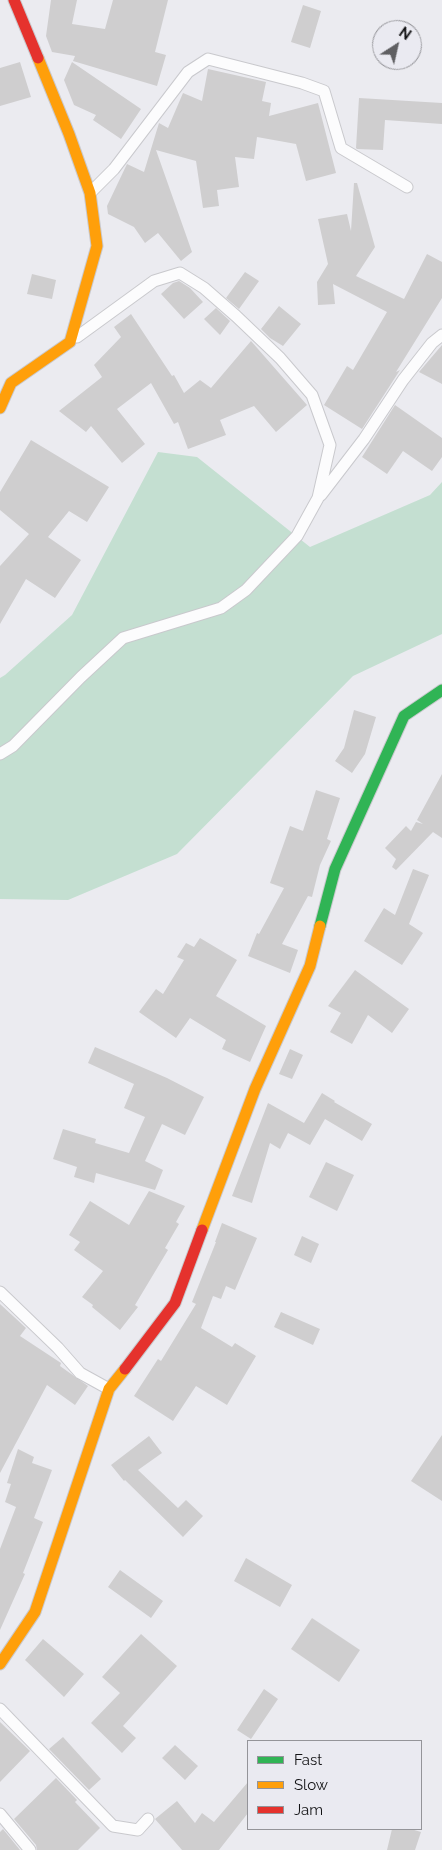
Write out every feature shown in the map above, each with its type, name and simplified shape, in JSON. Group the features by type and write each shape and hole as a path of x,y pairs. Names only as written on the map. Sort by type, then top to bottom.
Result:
{"street":[{"path":"0,408 11,383 70,342 96,246 90,193 69,134 14,0"},
{"path":"0,1664 35,1612 109,1389 175,1303 255,1089 310,966 334,869 381,770 404,716 442,690"}],"lane":[{"path":"90,193 114,169 188,72 208,59 302,82 324,91 341,148 407,188"},
{"path":"70,342 154,281 180,273 204,288 280,358 312,395 330,445 318,498"},
{"path":"0,754 13,746 81,677 123,638 222,608 246,590 297,536 318,498 364,439 403,380 432,343 442,335"},
{"path":"0,1292 58,1348 80,1373 109,1389"},
{"path":"0,1709 113,1826 138,1830 148,1819"},
{"path":"0,1814 30,1850"}],"green space":[{"path":"158,452 197,457 310,547 430,495 442,482 442,634 353,676 177,854 68,900 0,899 0,678 72,615"}],"building":[{"path":"51,0 77,0 72,24 105,29 113,0 168,0 155,52 166,55 157,86 73,61 75,56 52,52 46,36"},
{"path":"303,5 321,11 310,48 291,42"},
{"path":"20,62 31,97 0,106 0,68"},
{"path":"72,62 141,109 121,139 93,120 96,115 74,105 64,80"},
{"path":"208,69 266,82 262,101 271,103 269,116 318,103 336,173 306,181 296,144 257,137 254,159 235,157 239,187 217,190 219,206 203,208 196,161 156,150 192,252 181,261 158,233 145,243 134,227 108,214 107,206 127,164 144,172 159,123 168,128 183,93 202,101"},
{"path":"359,98 442,103 442,124 385,120 383,150 357,149"},
{"path":"354,183 357,183 375,247 356,276 404,299 427,254 442,262 442,298 396,372 400,370 362,429 324,405 347,366 353,370 387,312 333,284 335,304 318,305 317,282 328,264 318,219 347,214 351,231"},
{"path":"245,272 259,281 239,309 226,298"},
{"path":"32,274 56,280 52,299 27,294"},
{"path":"179,281 190,288 203,302 184,319 161,294 173,283"},
{"path":"279,306 301,324 283,346 270,338 261,329"},
{"path":"216,308 230,321 220,335 204,319"},
{"path":"131,314 172,376 174,375 184,393 200,380 211,388 251,341 307,405 276,432 254,406 220,420 226,435 188,449 178,422 174,424 151,383 117,409 145,444 122,463 91,426 86,432 59,411 102,377 94,365 121,337 114,327"},
{"path":"442,345 442,384 419,372"},
{"path":"395,405 442,438 442,457 432,471 403,451 387,474 362,457"},
{"path":"31,440 109,487 87,522 69,511 48,537 81,560 55,598 26,579 0,624 0,566 29,534 0,510 0,492"},
{"path":"354,710 376,717 365,754 352,773 335,761 344,748"},
{"path":"442,774 442,838 433,832 396,870 392,867 396,859 385,848 406,826 411,831 416,822 423,824 417,820"},
{"path":"316,790 340,798 327,839 331,841 320,865 312,897 308,896 282,944 298,950 290,973 248,956 257,933 259,934 284,888 270,883 290,826 303,831"},
{"path":"413,869 429,875 409,924 423,933 402,965 364,941 384,908 395,915"},
{"path":"200,938 237,960 216,996 266,1026 250,1062 222,1049 226,1040 190,1018 176,1038 139,1012 156,989 163,994 184,960 177,957 186,943 194,947"},
{"path":"355,970 409,1009 392,1033 368,1015 352,1044 330,1032 341,1013 328,1006"},
{"path":"95,1047 167,1078 204,1097 185,1135 162,1124 145,1161 163,1170 155,1190 96,1173 94,1183 74,1177 77,1167 53,1159 63,1129 96,1139 95,1143 129,1153 145,1117 124,1108 134,1084 88,1063"},
{"path":"290,1049 303,1055 292,1079 279,1074"},
{"path":"322,1093 372,1124 362,1141 325,1119 310,1145 288,1133 280,1149 270,1143 252,1203 232,1196 268,1103 304,1123"},
{"path":"326,1162 354,1175 337,1211 309,1197"},
{"path":"149,1191 185,1206 176,1222 179,1224 165,1248 168,1250 135,1305 138,1307 120,1330 82,1297 103,1271 74,1250 80,1242 69,1235 90,1201 129,1225"},
{"path":"222,1223 257,1238 235,1290 226,1286 221,1299 213,1296 201,1328 232,1347 235,1343 256,1356 227,1405 196,1386 173,1421 134,1396 158,1359 161,1361 196,1304 192,1302"},
{"path":"302,1236 319,1244 311,1263 294,1255"},
{"path":"0,1304 26,1328 20,1336 61,1363 60,1366 88,1386 75,1405 47,1385 0,1473"},
{"path":"281,1312 320,1329 313,1345 274,1327"},
{"path":"442,1435 442,1501 411,1481"},
{"path":"149,1436 162,1453 138,1470 178,1508 186,1500 203,1516 183,1537 124,1481 111,1465"},
{"path":"18,1449 34,1457 32,1463 52,1470 34,1518 43,1522 23,1573 25,1574 0,1630 0,1549 16,1507 5,1502 11,1484 7,1483"},
{"path":"246,1558 292,1585 280,1607 234,1581"},
{"path":"120,1570 163,1601 151,1618 108,1587"},
{"path":"312,1618 360,1650 339,1682 291,1649"},
{"path":"141,1634 177,1666 123,1726 136,1738 122,1753 91,1723 120,1693 102,1677"},
{"path":"43,1639 84,1674 64,1697 25,1660"},
{"path":"264,1689 278,1699 251,1739 237,1730"},
{"path":"0,1722 30,1751 0,1782"},
{"path":"63,1737 101,1779 89,1790 49,1749"},
{"path":"175,1745 198,1766 185,1780 162,1758"},
{"path":"56,1778 77,1800 75,1802 100,1828 78,1850 37,1850 36,1845 14,1819"},
{"path":"247,1783 247,1814 219,1850 182,1850 155,1819 177,1801 195,1823 202,1813 214,1822"},
{"path":"3,1829 20,1850 0,1850 0,1832"},
{"path":"392,1830 414,1830 421,1832 415,1850 387,1850"}],"traffic: fast":[{"path":"320,926 335,869 404,716 442,690"}],"traffic: slow":[{"path":"0,408 11,383 70,342 97,246 90,193 69,134 38,58"},
{"path":"202,1230 255,1089 310,966 320,926"},
{"path":"0,1664 35,1612 109,1389 125,1369"}],"traffic: jam":[{"path":"14,0 38,58"},
{"path":"125,1369 175,1303 202,1230"}]}
